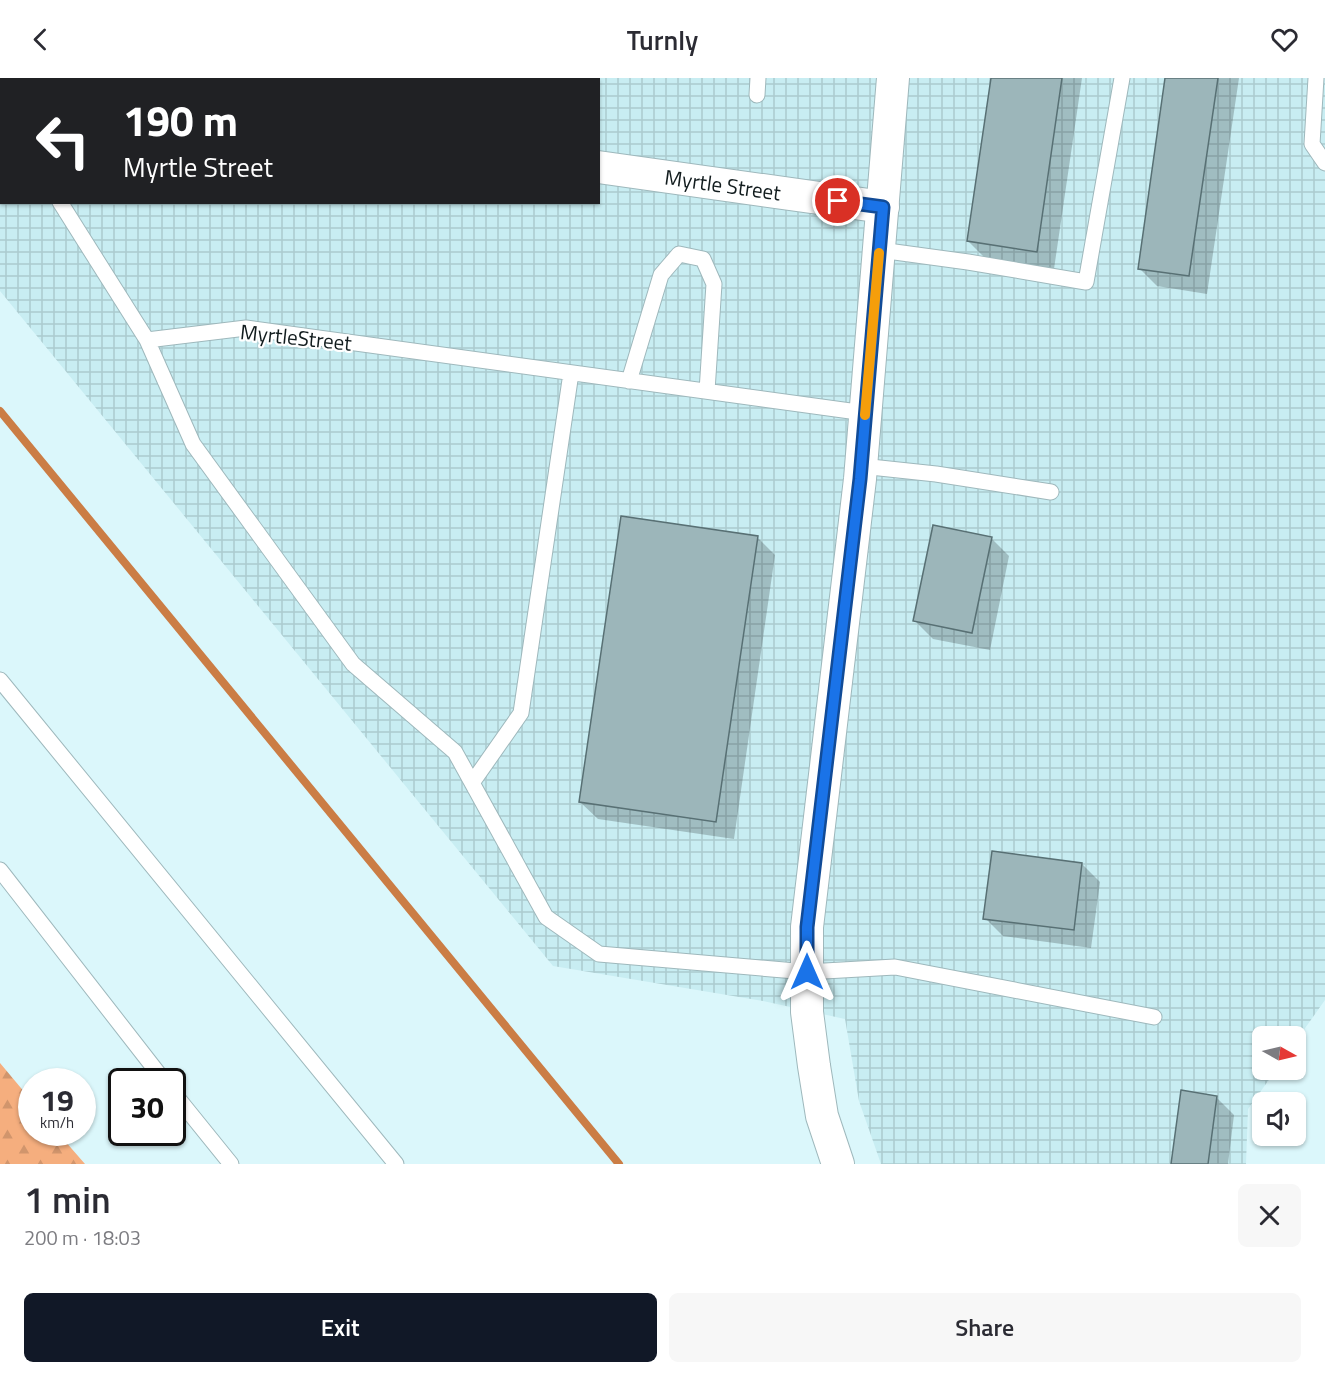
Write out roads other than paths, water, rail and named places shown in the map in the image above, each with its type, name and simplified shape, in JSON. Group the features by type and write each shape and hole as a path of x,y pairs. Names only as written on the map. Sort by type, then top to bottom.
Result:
{"street":[{"path":"838,1164 822,1116 814,1066 807,1012 807,927 861,466 893,78"},
{"name":"Myrtle Street","path":"600,167 883,207"}],"lane":[{"path":"757,95 758,78"},
{"path":"880,250 1086,282 1122,78"},
{"path":"1316,78 1312,144 1325,162"},
{"path":"61,204 147,340 193,444 353,664 455,753 546,917 598,954 807,972 895,967 1154,1017"},
{"path":"629,381 661,274 679,254 703,259 714,284 707,391"},
{"name":"MyrtleStreet","path":"147,340 246,328 866,413"},
{"path":"472,783 521,713 571,373"},
{"path":"861,466 936,474 1051,492"},
{"path":"0,680 396,1164"},
{"path":"0,870 154,1068"},
{"path":"186,1108 231,1164"}],"waterway":[{"path":"0,411 619,1164"}]}
